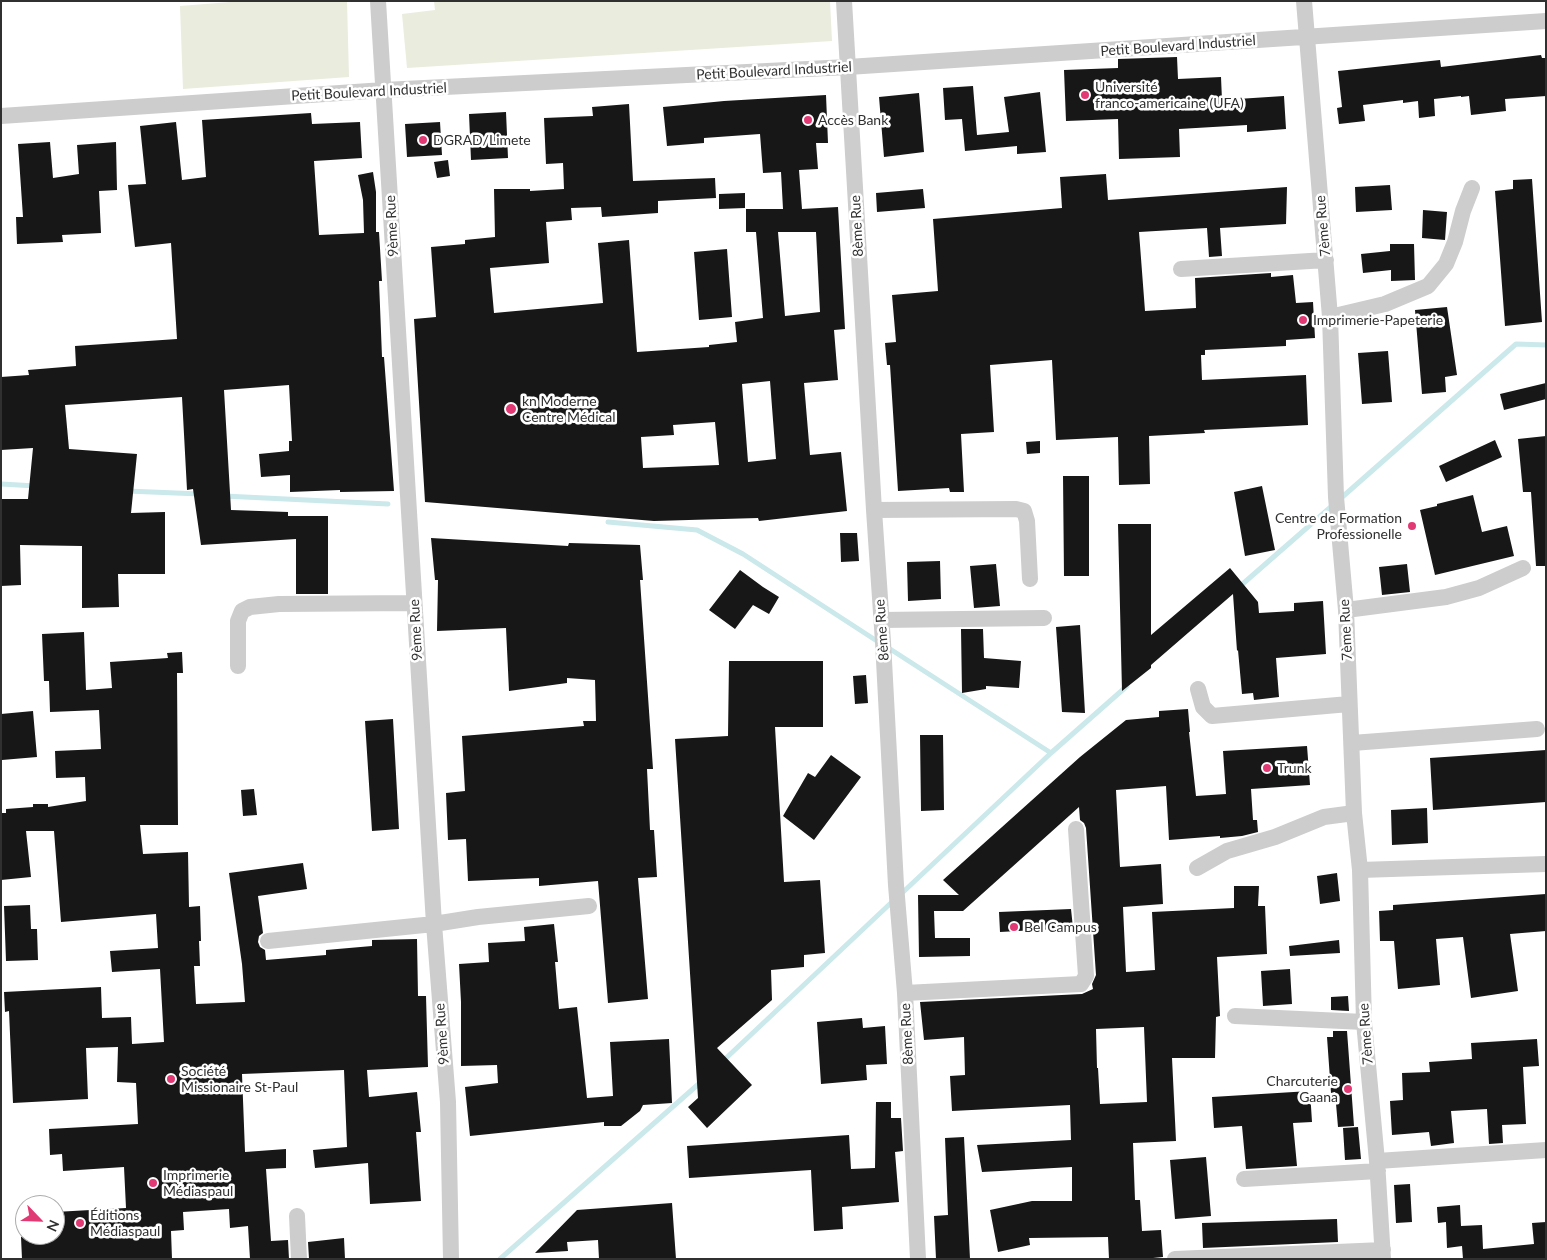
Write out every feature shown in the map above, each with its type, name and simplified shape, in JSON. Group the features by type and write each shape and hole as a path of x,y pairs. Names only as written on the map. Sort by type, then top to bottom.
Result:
{"street":[{"name":"9ème Rue","path":"378,1 434,924 448,1102 452,1259"},
{"name":"8ème Rue","path":"844,1 896,885 906,993 918,1259"},
{"name":"7ème Rue","path":"1304,1 1305,37 1330,317 1336,497 1346,610 1354,813 1360,870 1364,1022 1378,1166 1383,1254"},
{"name":"Petit Boulevard Industriel","path":"1,116 384,90 848,67 1546,21"},
{"path":"1330,317 1385,304 1428,286 1446,264 1472,188"},
{"path":"1181,269 1326,260"},
{"path":"874,510 1016,508 1024,511 1027,521 1030,579"},
{"path":"1346,610 1446,598 1479,588 1523,568"},
{"path":"238,666 238,621 242,611 250,606 414,603"},
{"path":"881,620 1044,618"},
{"path":"1198,689 1203,707 1212,716 1350,704"},
{"path":"1352,743 1537,729"},
{"path":"1197,868 1228,851 1276,837 1324,817 1354,813"},
{"path":"906,993 1081,984 1086,976 1076,829"},
{"path":"1360,870 1546,864"},
{"path":"268,941 589,906"},
{"path":"1235,1016 1364,1022"},
{"path":"1244,1179 1546,1150"},
{"path":"297,1216 299,1259"},
{"path":"1175,1259 1383,1254"}],"shaded area":[{"path":"243,1 347,1 349,77 183,89 180,6"},
{"path":"434,1 830,1 832,41 407,68 402,14 435,10"}],"building":[{"path":"1541,55 1542,58 1546,58 1546,96 1505,99 1506,111 1471,115 1469,96 1461,96 1434,99 1435,116 1419,118 1418,101 1403,103 1403,100 1363,105 1365,121 1339,124 1337,108 1342,107 1338,71 1440,60 1441,67"},
{"path":"1177,57 1178,79 1221,77 1222,100 1284,96 1286,129 1247,132 1247,125 1179,129 1180,157 1119,159 1118,119 1066,121 1064,70 1118,68 1118,59"},
{"path":"973,86 977,135 1009,132 1004,97 1040,92 1046,152 1017,154 1017,146 965,151 962,119 945,120 943,88"},
{"path":"919,93 924,152 884,157 879,97"},
{"path":"826,95 828,143 816,143 818,169 799,170 802,209 838,207 845,329 834,330 838,380 804,383 810,455 841,452 847,511 759,521 758,518 654,521 425,502 414,319 436,317 431,247 465,244 465,240 495,237 494,189 530,189 530,191 564,189 563,163 546,164 544,118 593,116 592,107 629,104 633,181 715,178 716,198 658,201 658,213 602,217 601,207 571,208 572,220 546,222 549,263 490,268 494,313 603,303 598,243 629,240 637,352 709,347 709,345 737,342 735,322 763,318 756,232 746,232 746,209 783,209 781,172 763,173 760,134 704,138 704,143 667,146 663,107 724,101","holes":["778,232 816,232 820,312 785,316","770,381 776,459 748,462 742,384","715,422 719,465 643,468 641,437 674,435 673,425"]},
{"path":"506,112 508,158 471,160 469,114"},
{"path":"311,113 312,124 360,122 362,158 314,161 319,235 364,233 363,200 358,175 373,172 376,192 376,232 379,232 382,281 379,281 382,357 384,357 394,491 340,492 340,490 290,492 290,475 261,477 259,454 289,451 289,441 292,441 289,385 224,390 231,510 288,512 288,516 328,516 328,594 296,594 296,539 201,545 193,489 187,490 182,397 65,405 69,449 137,454 131,513 165,512 165,574 118,574 119,607 82,608 82,546 20,545 21,585 1,586 1,499 28,499 33,448 1,450 1,377 29,375 28,370 76,366 75,346 177,339 171,243 135,247 128,185 146,184 140,126 176,122 182,180 206,177 202,120"},
{"name":"DGRAD/Limete","path":"440,122 442,155 407,157 405,124"},
{"path":"50,142 53,178 79,174 77,145 116,142 117,190 99,191 101,233 62,235 63,242 17,244 16,217 23,217 18,144"},
{"path":"448,160 450,176 437,178 434,162"},
{"path":"1106,174 1108,200 1287,187 1286,224 1220,228 1222,256 1209,257 1207,228 1139,232 1145,311 1196,308 1195,278 1271,273 1271,277 1293,275 1296,303 1313,302 1315,338 1286,340 1286,346 1205,350 1205,355 1201,355 1202,380 1306,375 1308,425 1204,430 1205,433 1149,436 1150,484 1119,485 1118,437 1056,440 1052,360 990,365 994,432 961,434 964,492 950,492 949,488 898,491 890,365 887,365 885,343 896,342 892,295 938,291 933,219 1062,208 1060,177"},
{"path":"1532,179 1542,322 1505,326 1495,191 1513,189 1513,180"},
{"path":"1390,185 1392,210 1356,212 1355,187"},
{"path":"923,189 925,208 877,212 876,193"},
{"path":"745,193 745,208 719,209 719,194"},
{"path":"1423,210 1447,212 1445,240 1422,238"},
{"path":"1390,244 1414,244 1415,280 1391,281 1391,270 1363,273 1361,254 1390,251"},
{"path":"727,249 732,317 699,320 694,252"},
{"path":"1447,307 1457,375 1445,377 1446,392 1422,394 1415,310"},
{"path":"1388,351 1392,402 1362,404 1358,353"},
{"path":"1546,383 1546,399 1504,410 1500,394"},
{"path":"1546,436 1546,566 1536,566 1531,492 1523,492 1518,439"},
{"path":"1495,440 1502,457 1446,482 1439,466"},
{"path":"1040,441 1040,453 1027,454 1026,442"},
{"path":"1063,476 1089,476 1089,576 1064,576"},
{"path":"1262,486 1275,550 1245,556 1234,492"},
{"path":"1473,495 1482,532 1507,526 1514,556 1435,575 1420,510"},
{"path":"1118,524 1151,524 1151,635 1230,568 1258,602 1259,613 1294,611 1294,603 1323,601 1326,654 1276,658 1279,697 1254,700 1253,693 1242,694 1233,594 1151,665 1151,668 1122,691"},
{"path":"840,533 857,533 859,561 841,562"},
{"path":"431,538 568,546 569,543 640,545 643,580 640,580 653,769 647,769 650,830 654,830 657,877 638,878 648,999 608,1003 598,881 539,886 539,878 468,881 466,839 448,840 446,793 465,791 462,736 584,726 583,721 596,721 595,680 567,678 567,683 509,691 506,628 437,631 438,580 435,580"},
{"path":"940,561 941,599 908,601 907,562"},
{"path":"996,564 1000,606 974,608 970,566"},
{"path":"1407,564 1410,592 1382,595 1379,567"},
{"path":"740,570 779,597 769,614 753,605 735,629 709,610"},
{"path":"1080,625 1085,713 1062,712 1056,627"},
{"path":"961,629 983,629 984,658 1021,661 1019,688 986,686 986,689 962,693"},
{"path":"84,632 86,690 112,688 110,662 168,658 167,653 182,652 183,673 177,673 178,825 140,825 143,854 188,852 189,907 200,906 200,966 194,966 196,1004 245,1002 242,964 229,873 303,863 307,889 258,896 263,933 259,936 258,942 260,947 265,950 266,960 326,955 326,950 372,946 372,940 417,939 418,996 426,996 428,1067 367,1070 369,1097 417,1092 421,1132 416,1132 421,1201 370,1204 368,1163 315,1168 313,1150 347,1147 344,1070 242,1074 245,1152 286,1149 286,1168 266,1169 271,1241 288,1240 289,1259 250,1259 248,1226 230,1228 229,1209 183,1212 184,1230 171,1231 172,1259 22,1259 21,1245 65,1245 65,1211 126,1208 124,1167 63,1171 62,1154 50,1155 49,1129 138,1124 136,1083 117,1082 118,1047 86,1048 88,1099 13,1103 9,1011 5,1012 4,992 101,987 102,1018 131,1017 132,1044 164,1042 160,969 112,972 110,951 158,948 156,914 61,922 54,831 26,831 31,877 1,880 1,813 6,813 6,809 33,807 33,804 48,804 48,807 86,801 85,777 56,778 55,751 101,749 99,710 50,712 49,681 44,681 42,634"},
{"path":"729,661 823,661 823,727 775,727 784,882 820,880 825,953 804,955 804,967 771,970 772,1000 717,1048 752,1085 707,1128 688,1107 698,1098 675,739 728,736"},
{"path":"866,675 868,703 855,704 853,676"},
{"path":"1188,709 1196,796 1226,794 1223,751 1307,746 1310,785 1251,789 1253,820 1257,820 1258,832 1220,838 1220,836 1169,840 1166,786 1116,790 1120,867 1161,864 1163,904 1123,907 1126,972 1155,970 1152,912 1234,908 1234,886 1259,886 1258,906 1265,906 1267,954 1217,957 1220,1016 1216,1017 1215,1058 1172,1058 1176,1141 1133,1143 1135,1200 1140,1200 1142,1231 1161,1230 1163,1257 1109,1259 1108,1237 1029,1238 1030,1245 998,1252 990,1210 1032,1201 1072,1201 1072,1167 982,1172 977,1145 1071,1140 1070,1105 952,1111 950,1076 965,1075 964,1037 924,1040 920,1002 1082,994 1093,989 1092,984 1096,975 1086,828 1080,820 1079,807 963,911 934,911 935,938 970,938 970,956 919,957 918,895 959,895 943,880 1080,757 1126,720 1159,717 1159,711","holes":["1144,1027 1147,1102 1100,1104 1096,1029"]},
{"path":"33,711 37,757 2,760 1,714"},
{"path":"393,719 399,829 372,831 365,721"},
{"path":"920,735 943,735 944,810 921,811"},
{"path":"1546,750 1546,802 1433,810 1430,758"},
{"path":"831,755 861,777 814,840 783,816 808,773 815,777"},
{"path":"254,789 257,815 243,816 241,790"},
{"path":"1427,808 1428,843 1392,845 1391,810"},
{"path":"1337,873 1340,901 1320,904 1317,876"},
{"path":"1546,894 1546,931 1510,934 1518,991 1471,998 1463,937 1436,939 1440,985 1398,989 1394,941 1380,941 1379,911 1393,910 1393,905"},
{"path":"30,905 31,929 37,929 38,960 6,961 4,906"},
{"path":"1071,909 1073,928 1000,932 999,912"},
{"path":"554,924 558,962 555,962 559,1009 577,1007 587,1098 613,1096 610,1042 669,1039 672,1103 643,1105 640,1111 621,1126 604,1126 604,1122 470,1136 465,1087 498,1083 497,1065 461,1066 459,964 489,962 488,943 525,941 524,927"},
{"path":"1339,940 1340,953 1290,956 1289,946"},
{"path":"1290,969 1292,1004 1263,1006 1261,971"},
{"path":"1348,996 1349,1011 1331,1010 1331,997"},
{"path":"862,1018 863,1028 885,1026 887,1064 866,1065 867,1080 821,1084 817,1022"},
{"path":"1333,1031 1347,1031 1354,1126 1338,1127 1335,1092 1331,1093 1327,1037 1333,1037"},
{"path":"1537,1039 1539,1066 1523,1067 1526,1124 1502,1125 1503,1143 1489,1144 1487,1109 1451,1111 1454,1143 1431,1146 1429,1132 1392,1135 1390,1101 1403,1100 1402,1073 1430,1072 1429,1062 1472,1059 1471,1043"},
{"path":"1310,1091 1312,1122 1293,1123 1297,1166 1246,1169 1242,1126 1214,1128 1212,1097"},
{"path":"876,1102 891,1102 891,1118 901,1118 903,1151 895,1152 899,1202 842,1207 843,1229 814,1231 811,1170 689,1178 687,1146 849,1135 851,1169 875,1168"},
{"path":"1358,1127 1361,1159 1345,1160 1343,1128"},
{"path":"964,1137 970,1259 936,1259 934,1216 948,1215 945,1138"},
{"path":"1206,1157 1211,1216 1175,1219 1170,1160"},
{"path":"1410,1184 1412,1222 1396,1223 1394,1185"},
{"path":"672,1203 676,1259 599,1259 598,1240 567,1242 568,1251 535,1253 577,1210"},
{"path":"1460,1205 1461,1226 1482,1225 1483,1249 1534,1244 1532,1223 1546,1222 1546,1259 1463,1259 1462,1246 1447,1248 1446,1222 1438,1223 1437,1207"},
{"path":"1337,1219 1338,1242 1203,1248 1202,1223"},
{"path":"344,1238 345,1259 309,1259 308,1242"}],"waterway":[{"path":"1340,499 1516,344 1546,345"},
{"path":"1,484 36,486"},
{"path":"127,491 200,494"},
{"path":"224,496 388,504"},
{"path":"1238,588 1333,505"},
{"path":"608,522 697,530 743,554 880,643"},
{"path":"887,647 1051,753"},
{"path":"901,894 1051,753 1127,686"},
{"path":"723,1061 893,901"},
{"path":"500,1259 702,1081"}],"place":[{"name":"Université franco-americaine (UFA)","path":"1085,95"},
{"name":"Accès Bank","path":"808,120"},
{"name":"DGRAD/Limete","path":"423,140"},
{"name":"Imprimerie-Papeterie","path":"1303,320"},
{"name":"kn Moderne Centre Médical","path":"511,409"},
{"name":"Centre de Formation Professionelle","path":"1412,526"},
{"name":"Trunk","path":"1267,768"},
{"name":"Bel Campus","path":"1014,927"},
{"name":"Société Missionaire St-Paul","path":"171,1079"},
{"name":"Charcuterie Gaana","path":"1348,1089"},
{"name":"Imprimerie Médiaspaul","path":"153,1183"},
{"name":"Éditions Médiaspaul","path":"80,1223"}]}
